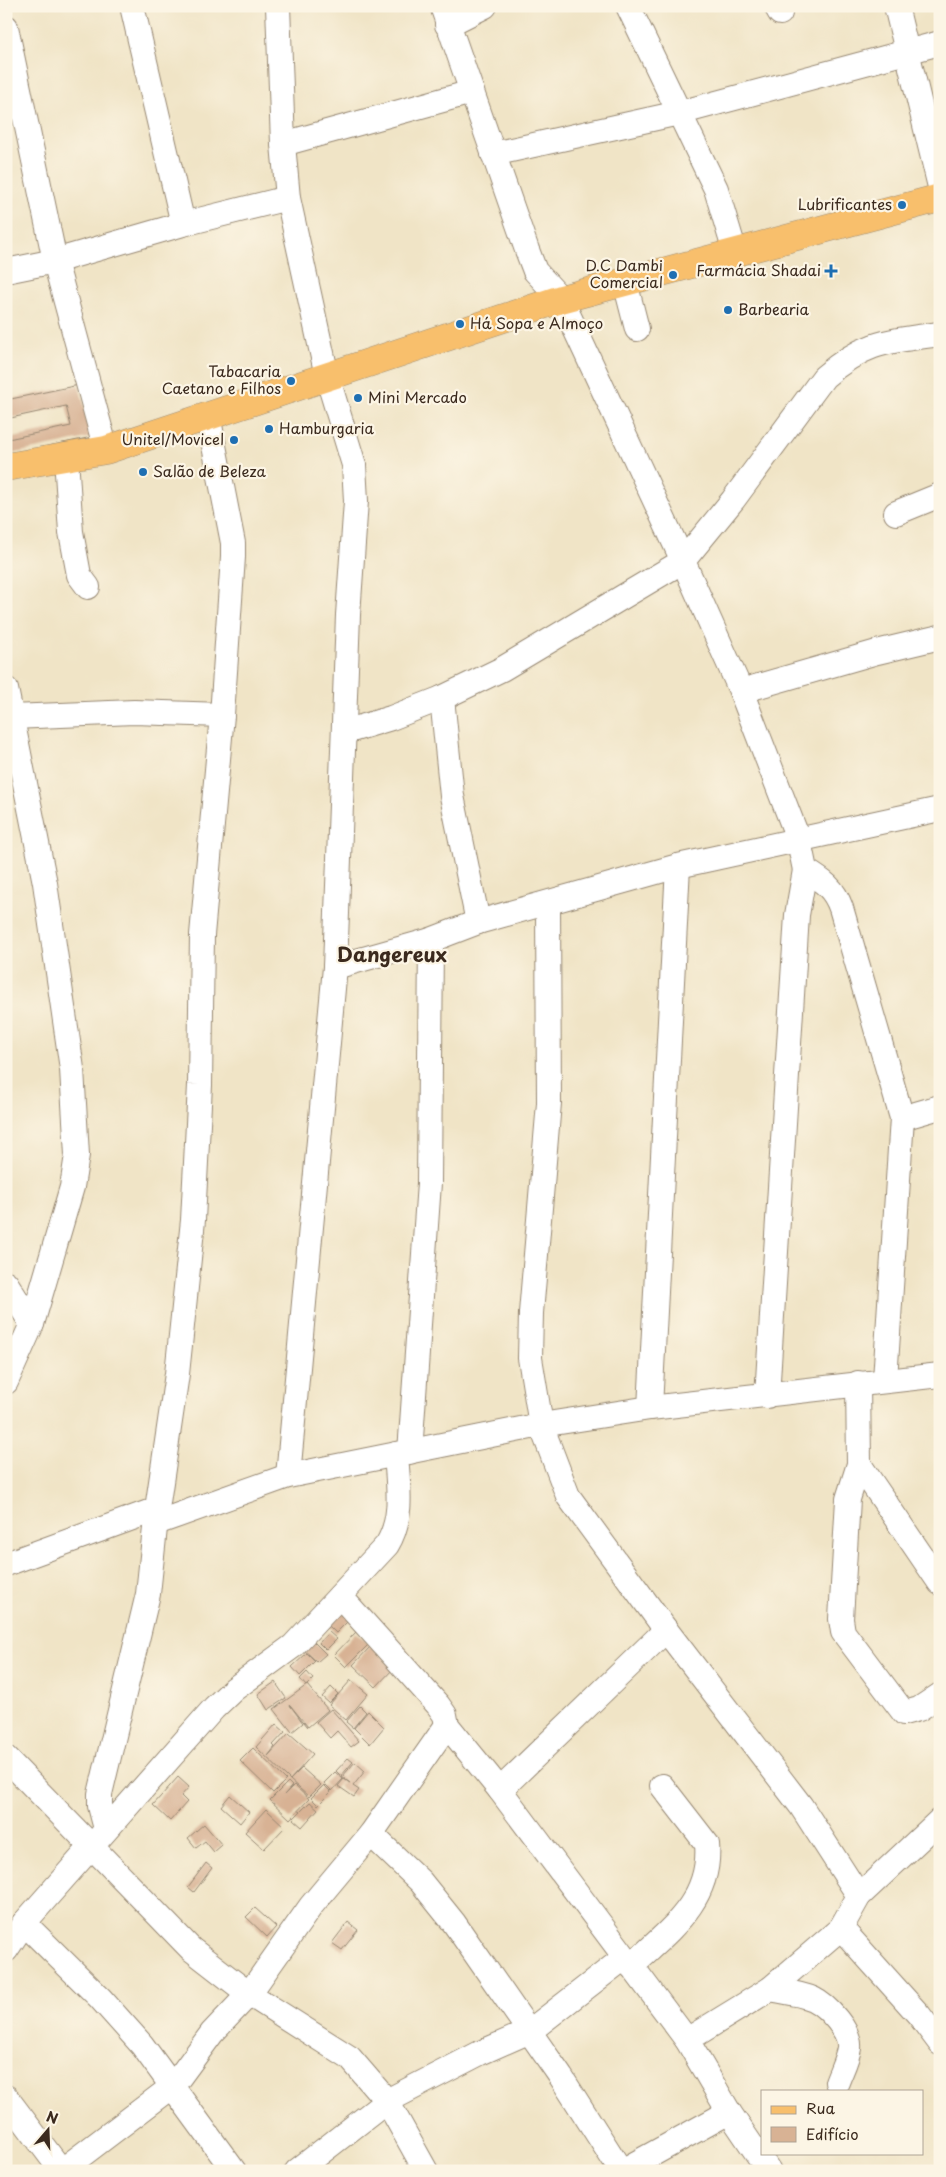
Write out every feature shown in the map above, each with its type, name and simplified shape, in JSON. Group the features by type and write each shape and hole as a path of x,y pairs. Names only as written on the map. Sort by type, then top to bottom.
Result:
{"main road":[{"path":"6,467 106,450 561,299 940,198"}],"street":[{"path":"132,6 183,224"},
{"path":"278,6 283,144 288,198 327,376 354,465 356,482 348,615 335,967 288,1476"},
{"path":"485,6 445,16 536,271 561,299 683,561 741,691 799,841 805,870 796,915 767,1396"},
{"path":"628,6 716,190 735,252"},
{"path":"896,6 940,187"},
{"path":"6,26 55,261 106,450"},
{"path":"493,154 679,113 908,50 940,43"},
{"path":"283,144 472,92"},
{"path":"6,271 55,261 183,224 288,198"},
{"path":"625,282 637,329"},
{"path":"345,732 391,718 442,698 502,669 683,561 733,500 824,376 866,347 878,343 940,334"},
{"path":"99,1836 100,1794 144,1614 177,1374 193,1220 200,1085 202,935 222,714 233,543 208,415"},
{"path":"66,458 71,532 79,575 88,588"},
{"path":"896,513 940,495"},
{"path":"741,691 940,637"},
{"path":"6,688 45,883 72,1069 76,1112 76,1155 72,1187 32,1324 6,1382"},
{"path":"442,698 452,796 478,922"},
{"path":"12,717 134,712 222,714"},
{"path":"335,967 431,940 478,922 548,904 678,866 799,841 940,808"},
{"path":"650,1408 678,866"},
{"path":"805,870 828,884 836,894 902,1118 885,1380"},
{"path":"548,904 549,1103 531,1313 530,1358 541,1425 568,1496 666,1630 801,1806 859,1896"},
{"path":"6,1950 24,1924 99,1836 214,1708 234,1689 293,1646 387,1545 394,1533 400,1502 429,1183 431,940"},
{"path":"902,1118 940,1107"},
{"path":"6,1283 32,1324"},
{"path":"6,1564 288,1476 541,1425 650,1408 940,1375"},
{"path":"858,1383 858,1464 848,1499 840,1619 843,1632 904,1713 920,1709 940,1694"},
{"path":"858,1464 940,1583"},
{"path":"340,1596 438,1705 445,1715 447,1725 500,1790 687,2040 729,2112 769,2171"},
{"path":"500,1790 666,1630"},
{"path":"6,2097 61,2171 173,2086 212,2033 249,1994 293,1930 371,1834 447,1725"},
{"path":"6,1758 99,1836 191,1948 249,1994 350,2058 387,2101 426,2171"},
{"path":"297,2171 387,2101 480,2053 530,2031 627,1962 681,1919 692,1905 706,1872 707,1844 662,1786"},
{"path":"687,2040 770,1990 841,1928 859,1896 940,1820"},
{"path":"371,1834 431,1893 530,2031 621,2171 729,2112"},
{"path":"24,1924 100,1998 142,2045 234,2171"},
{"path":"841,1928 919,2015 940,2043"},
{"path":"802,1962 815,2000"},
{"path":"770,1990 796,1993 815,2000 838,2023 848,2037 846,2059 837,2082"}],"building":[{"path":"79,385 92,437 6,455 6,435 8,439 71,426 66,406 6,419 6,400"},
{"path":"338,1601 353,1616 336,1633 329,1626 317,1638 309,1631"},
{"path":"329,1632 337,1639 326,1650 319,1643"},
{"path":"356,1632 369,1644 346,1667 334,1655"},
{"path":"311,1639 326,1654 317,1662 302,1648"},
{"path":"371,1646 394,1668 376,1687 353,1665"},
{"path":"307,1653 315,1661 300,1676 292,1667"},
{"path":"307,1672 313,1679 306,1686 300,1679"},
{"path":"351,1680 368,1694 346,1720 329,1705"},
{"path":"275,1682 286,1698 268,1710 258,1694"},
{"path":"307,1685 328,1710 308,1727 290,1705 303,1723 292,1732 274,1709"},
{"path":"331,1687 338,1694 329,1703 322,1697"},
{"path":"360,1706 366,1712 353,1728 346,1722"},
{"path":"331,1709 359,1741 351,1747 337,1731 330,1738 316,1722"},
{"path":"368,1711 384,1727 370,1744 354,1728"},
{"path":"276,1724 285,1732 273,1745 275,1747 268,1756 289,1733 313,1754 290,1780 256,1747"},
{"path":"253,1748 286,1780 273,1793 240,1761"},
{"path":"348,1758 353,1762 341,1776 336,1771"},
{"path":"355,1762 365,1771 353,1786 359,1790 354,1797 338,1786 344,1779 350,1783 342,1777"},
{"path":"302,1768 321,1785 309,1797 290,1780"},
{"path":"335,1772 343,1779 332,1791 324,1783"},
{"path":"178,1777 189,1787 181,1796 187,1802 170,1821 153,1805"},
{"path":"288,1782 292,1786 284,1795 294,1785 309,1799 290,1819 270,1800"},
{"path":"324,1785 331,1792 318,1805 311,1798"},
{"path":"230,1795 249,1812 240,1823 221,1806"},
{"path":"310,1802 318,1809 302,1827 293,1819"},
{"path":"266,1809 285,1827 264,1849 245,1832"},
{"path":"204,1824 222,1845 214,1852 205,1841 196,1848 188,1838"},
{"path":"206,1863 212,1868 194,1892 188,1887"},
{"path":"255,1908 276,1927 267,1937 246,1917"},
{"path":"348,1922 358,1930 342,1950 332,1943"}],"place":[{"name":"Lubrificantes","path":"902,205"},
{"name":"Farmácia Shadai","path":"831,271"},
{"name":"D.C Dambi Comercial","path":"673,275"},
{"name":"Barbearia","path":"728,310"},
{"name":"Há Sopa e Almoço","path":"460,324"},
{"name":"Tabacaria Caetano e Filhos","path":"291,381"},
{"name":"Mini Mercado","path":"358,398"},
{"name":"Hamburgaria","path":"269,429"},
{"name":"Unitel/Movicel","path":"234,440"},
{"name":"Salão de Beleza","path":"143,472"}],"district":[{"name":"Dangereux","path":"392,955"}]}
